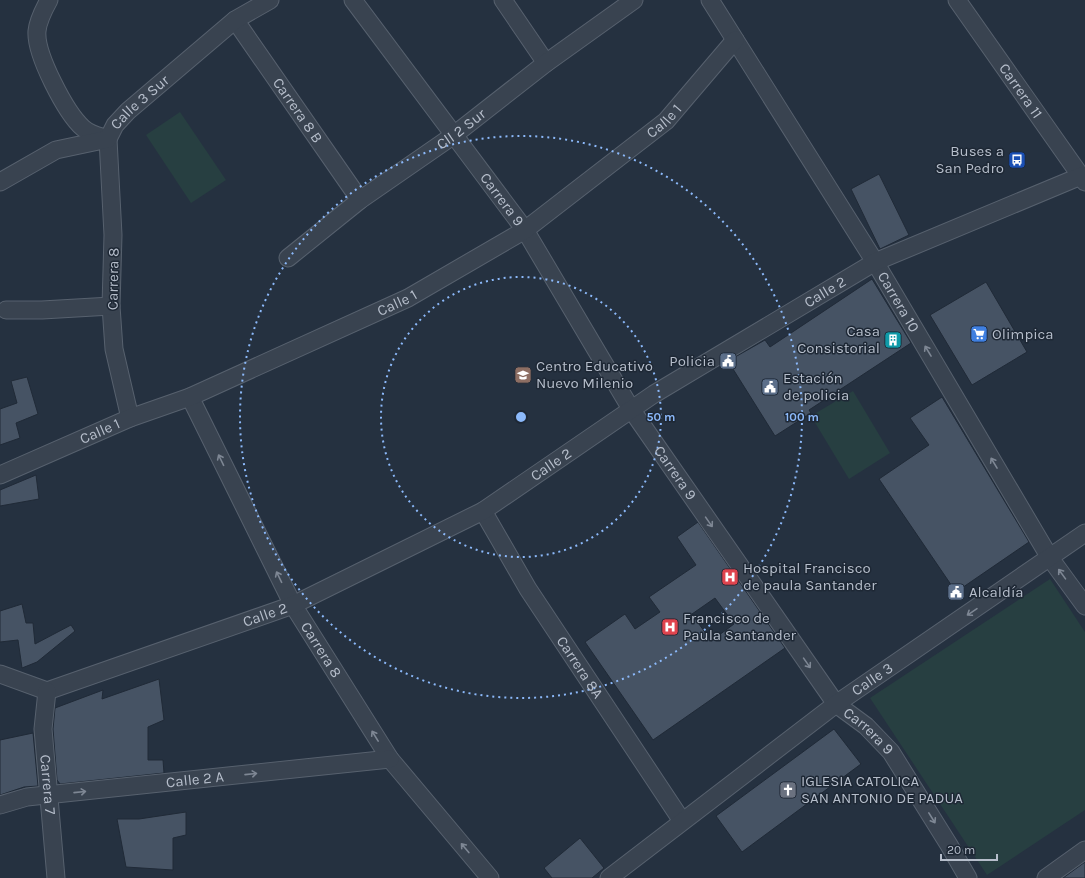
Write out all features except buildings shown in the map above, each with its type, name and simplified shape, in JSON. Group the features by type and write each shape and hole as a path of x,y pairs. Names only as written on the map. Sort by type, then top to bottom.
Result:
{"street":[{"path":"49,0 44,9 37,32 44,60 61,100 73,117 83,128 93,135 108,139"},
{"name":"Calle 3 Sur","path":"0,182 56,150 108,139 115,125 128,111 235,20 270,0"},
{"name":"Carrera 9","path":"353,0 525,230 631,409 836,704 866,726 891,752 949,844 968,878"},
{"path":"503,0 546,63"},
{"name":"Cll 2 Sur","path":"288,258 360,200 454,135 546,63 634,0"},
{"name":"Carrera 10","path":"710,0 875,262 1050,558 1085,606"},
{"name":"Carrera 11","path":"957,0 1083,179"},
{"name":"Carrera 8 B","path":"235,20 360,200"},
{"name":"Calle 1","path":"0,475 130,418 190,397 408,298 525,230 666,121 735,40"},
{"name":"Carrera 8","path":"108,139 113,235 111,306 114,349 130,418"},
{"name":"Calle 2","path":"47,691 292,605 483,511 654,394 875,262 1083,179"},
{"path":"6,310 42,310 111,306"},
{"name":"Carrera 8","path":"190,397 292,605 390,760 490,878"},
{"name":"Carrera 8A","path":"483,511 528,589 682,821"},
{"name":"Calle 3","path":"609,878 836,704 1085,533"},
{"path":"0,674 47,691"},
{"name":"Carrera 7","path":"47,691 43,729 50,795 56,878"},
{"name":"Calle 2 A","path":"0,805 27,797 390,760"},
{"path":"1046,878 1085,850"}],"green space":[{"path":"180,112 226,180 191,203 146,135"},
{"path":"853,391 890,453 849,479 811,416"},
{"path":"1050,579 1085,632 1085,810 987,875 870,698"}],"place":[{"name":"Buses a San Pedro","path":"1017,160"},
{"name":"Olimpica","path":"979,334"},
{"name":"Casa Consistorial","path":"893,340"},
{"name":"Policia","path":"728,361"},
{"name":"Centro Educativo Nuevo Milenio","path":"523,375"},
{"name":"Estación de policia","path":"770,387"},
{"name":"Hospital Francisco de paula Santander","path":"730,577"},
{"name":"Alcaldía","path":"956,592"},
{"name":"Francisco de Paula Santander","path":"670,627"},
{"name":"IGLESIA CATOLICA SAN ANTONIO DE PADUA","path":"788,790"}]}
